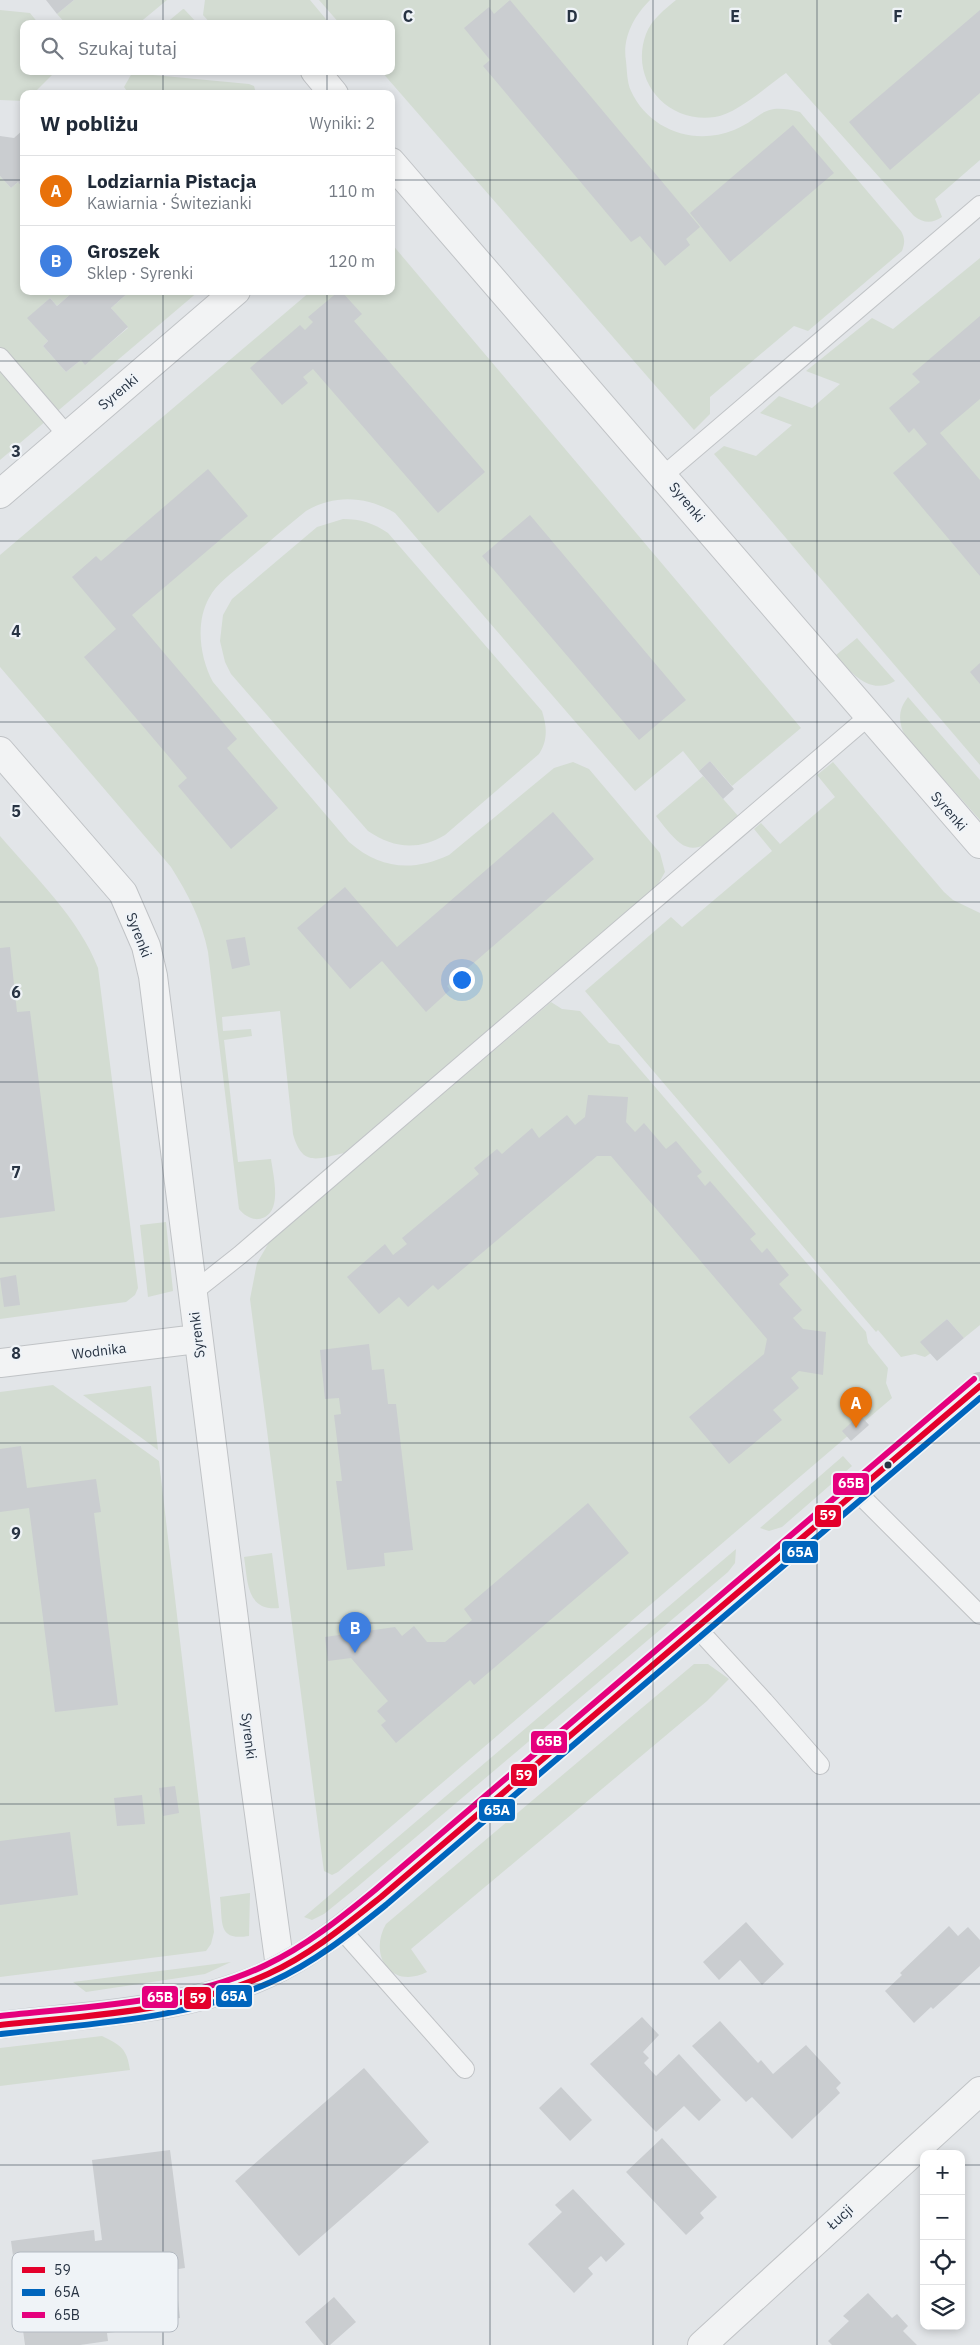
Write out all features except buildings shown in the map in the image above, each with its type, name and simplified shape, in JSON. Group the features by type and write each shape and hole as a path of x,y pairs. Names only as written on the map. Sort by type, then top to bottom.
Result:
{"street":[{"path":"318,75 331,90"},
{"name":"Syrenki","path":"395,167 664,475 980,844"},
{"name":"Syrenki","path":"0,494 231,295"},
{"name":"Syrenki","path":"0,751 123,893 146,946 153,976 192,1293 280,1967"},
{"name":"Wodnika","path":"0,1363 198,1339"},
{"path":"0,2025 135,2009 192,1999 246,1983 280,1967 341,1929 980,1386"},
{"name":"Łucji","path":"702,2345 980,2091"}],"lane":[{"path":"664,475 980,205"},
{"path":"0,357 68,435"},
{"path":"192,1293 240,1255 869,716"},
{"path":"856,1491 980,1615"},
{"path":"697,1628 820,1766"},
{"path":"341,1929 465,2069"}],"shaded area":[{"path":"74,0 167,0 143,20 62,20 57,14"},
{"path":"205,0 310,0 327,20 207,20 203,15"},
{"path":"319,0 650,0 630,28 625,52 627,76 631,91 639,105 649,116 661,125 674,131 704,136 719,135 734,130 769,110 787,109 800,112 901,231 904,241 902,251 808,331 794,326 710,397 710,414 694,430 384,75 395,75 395,20 336,20"},
{"path":"676,0 980,0 980,160 935,199 942,217 931,222 924,221 914,216 786,73 752,99 724,115 698,117 682,113 668,106 656,95 648,82 643,67 642,51 646,34 651,24"},
{"path":"183,9 194,20 170,20"},
{"path":"0,10 30,13 36,20 20,20 20,75 52,75 37,90 20,90 20,101 0,100"},
{"path":"131,75 153,75 249,84 254,86 255,90 126,90 124,87"},
{"path":"0,176 11,188 18,182 20,185 20,295 69,295 57,306 50,298 28,318 48,341 43,346 66,372 81,360 85,364 128,328 111,308 126,295 194,295 0,460"},
{"path":"395,248 801,728 732,786 710,761 699,771 683,751 635,791 395,513 384,507 362,500 351,499 328,502 306,511 225,579 209,598 202,618 202,651 213,682 349,842 361,851 372,858 397,865 422,864 449,855 554,768 573,762 589,769 660,853 665,872 657,886 344,1153 312,1158 301,1152 297,1145 293,1134 280,1011 222,1017 223,1031 251,1029 252,1036 224,1040 238,1162 271,1159 275,1184 272,1210 267,1216 253,1219 239,1209 208,952 198,919 189,898 171,867 0,667 0,555 306,295 395,295"},
{"path":"980,258 980,765 714,454 724,446 756,456 792,425 760,413 779,396 812,408 840,384 806,371 872,318 893,329"},
{"path":"343,519 367,522 388,533 542,711 544,717 545,738 539,754 445,835 425,844 396,844 377,837 368,831 231,674 225,662 220,641 223,615 232,599 317,527"},
{"path":"857,638 895,681 886,685 877,686 869,684 855,675 842,662 836,655"},
{"path":"908,697 980,780 980,820 905,736 900,716 902,706"},
{"path":"833,762 944,892 953,900 980,913 980,1325 964,1338 947,1319 921,1342 931,1353 925,1357 915,1354 901,1357 878,1330 876,1332 585,991 671,917 682,927 772,851 754,829 761,823 780,844 835,797 817,775"},
{"path":"703,776 739,817 712,841 696,848 688,847 673,837 656,816"},
{"path":"0,836 68,915 90,950 98,968 138,1288 135,1295 126,1302 0,1319"},
{"path":"551,1002 562,1009 580,1011 609,1043 619,1045 866,1332 868,1343 888,1368 886,1383 892,1398 338,1872 332,1875 324,1871 323,1864 250,1299 257,1263 271,1239"},
{"path":"166,1222 173,1291 148,1297 140,1225"},
{"path":"53,1385 159,1461 214,1932 211,1944 206,1951 0,1977 0,1392"},
{"path":"150,1386 158,1450 83,1395"},
{"path":"843,1456 852,1466 782,1527 769,1531 760,1528"},
{"path":"736,1549 735,1563 728,1572 356,1888 324,1914 312,1920 304,1917"},
{"path":"272,1553 279,1608 268,1608 254,1600 248,1585 244,1557"},
{"path":"694,1664 708,1664 729,1679 707,1701 411,1949 427,1972 414,1976 403,1976 393,1973 386,1966 382,1958 380,1947 381,1936 386,1924"},
{"path":"250,1893 249,1936 231,1936 227,1933 222,1922 220,1897"},
{"path":"231,1962 205,1974 86,1992 73,1982"},
{"path":"102,2036 122,2048 127,2057 130,2070 0,2086 0,2048"}],"transit line":[{"name":"65B","path":"0,2016 102,2006 170,1996 203,1988 235,1978 266,1965 309,1940 375,1890 974,1379"},
{"name":"59","path":"0,2025 136,2010 203,1997 236,1987 268,1974 313,1949 381,1897 980,1386"},
{"name":"65A","path":"1,2034 104,2023 206,2005 239,1995 271,1982 317,1957 387,1904 980,1398"}],"place":[{"name":"Lodziarnia Pistacja","path":"856,1428"},
{"name":"Groszek","path":"355,1653"}]}
